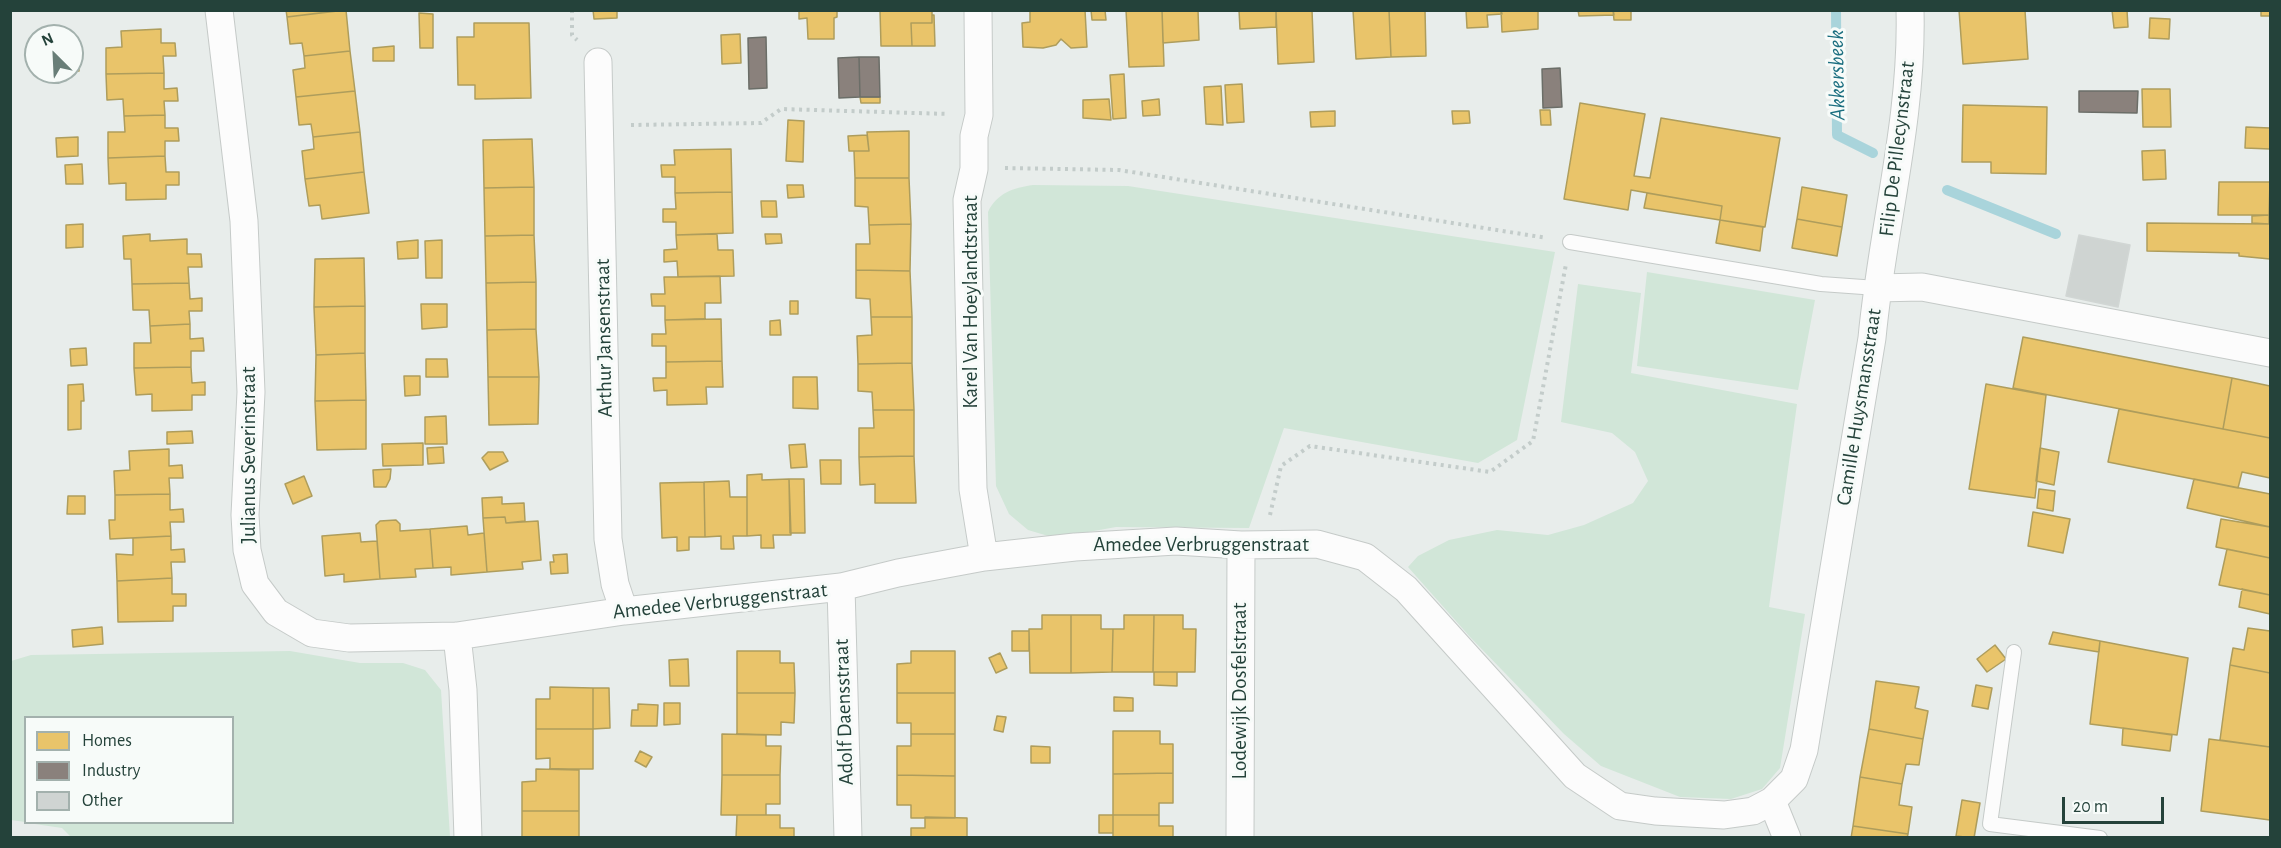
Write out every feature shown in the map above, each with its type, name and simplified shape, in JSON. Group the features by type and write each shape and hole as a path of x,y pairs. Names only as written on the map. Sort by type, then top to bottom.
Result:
{"street":[{"name":"Julianus Severinstraat","path":"219,10 244,221 251,392 245,515 247,550 255,584 276,612 312,633 349,638 457,636"},
{"name":"Karel Van Hoeylandtstraat","path":"978,10 979,115 974,136 974,169 967,200 972,489 984,557"},
{"name":"Filip De Pillecynstraat","path":"1877,288 1887,236 1908,80 1910,10"},
{"name":"Arthur Jansenstraat","path":"598,62 608,539 615,584 624,611"},
{"name":"Camille Huysmansstraat","path":"1772,801 1794,779 1804,750 1872,338 1877,288 1922,287 2271,352"},
{"name":"Amedee Verbruggenstraat","path":"457,636 624,611 841,587 898,573 984,557 1075,546 1176,541 1252,545 1317,544 1365,557 1406,589 1575,776 1620,806 1655,811 1724,815 1753,811 1772,801"},
{"name":"Lodewijk Dosfelstraat","path":"1240,837 1252,545"},
{"name":"Adolf Daensstraat","path":"841,587 848,837"},
{"path":"457,636 463,690 468,837"},
{"path":"1772,801 1787,837"}],"lane":[{"path":"1570,242 1821,284 1877,288"},
{"path":"2014,652 1990,825 2100,837"}],"path":[{"path":"600,125 761,123 781,108 979,115"},
{"path":"974,169 1119,170 1570,242 1533,441 1490,472 1310,446 1281,466 1252,545"}],"green space":[{"path":"1033,185 1128,186 1555,252 1517,440 1478,463 1284,428 1249,528 1116,527 1055,538 1028,530 1009,514 996,486 988,212 996,200 1006,192"},
{"path":"1647,272 1815,300 1798,390 1637,366"},
{"path":"1578,284 1641,293 1631,373 1797,404 1769,607 1805,614 1780,768 1762,789 1731,799 1680,797 1601,766 1564,734 1471,638 1408,567 1418,556 1449,540 1497,530 1548,535 1584,525 1633,503 1648,481 1635,452 1612,433 1561,422"},
{"path":"290,651 360,663 403,663 425,670 441,690 450,837 72,838 62,828 35,824 234,824 234,716 24,716 24,822 11,820 11,661 31,655"}],"building: Homes":[{"path":"286,10 343,10 287,17"},
{"path":"346,10 350,51 304,56 302,43 290,44 287,17"},
{"path":"593,10 617,10 617,18 594,19"},
{"path":"799,10 837,10 837,17 834,18 834,39 808,39 807,18 799,19"},
{"path":"880,10 932,10 932,23 911,23 912,46 881,46"},
{"path":"1030,10 1085,10 1087,47 1071,48 1061,39 1056,45 1043,48 1023,47 1022,23 1030,22"},
{"path":"1091,10 1105,10 1106,20 1092,20"},
{"path":"1126,10 1162,10 1164,66 1129,67"},
{"path":"1162,10 1198,10 1199,40 1163,43"},
{"path":"1239,10 1276,10 1276,27 1240,29"},
{"path":"1276,10 1312,10 1314,62 1278,64"},
{"path":"1353,10 1389,10 1391,57 1356,59"},
{"path":"1389,10 1425,10 1426,56 1391,57"},
{"path":"1466,10 1501,10 1502,14 1487,15 1488,27 1467,28"},
{"path":"1501,10 1538,10 1538,29 1502,32"},
{"path":"1578,10 1613,10 1614,15 1579,16"},
{"path":"1613,10 1631,10 1631,20 1614,20"},
{"path":"1959,10 2025,10 2028,59 1963,64"},
{"path":"2112,10 2127,10 2128,27 2114,28"},
{"path":"2261,10 2270,10 2270,16 2261,16"},
{"path":"419,13 433,14 433,48 420,48"},
{"path":"932,15 934,15 935,46 912,46 911,23 932,23"},
{"path":"2150,18 2170,19 2169,39 2149,38"},
{"path":"474,23 529,23 531,98 475,99 475,85 458,85 457,37 474,37"},
{"path":"161,29 161,43 175,43 176,56 163,56 164,73 106,74 106,48 122,47 121,31"},
{"path":"740,34 741,63 722,64 721,35"},
{"path":"394,46 394,61 373,61 373,48"},
{"path":"350,51 355,91 296,97 293,70 305,68 304,56"},
{"path":"164,73 164,89 177,88 178,101 164,101 165,115 124,116 123,99 107,100 106,74"},
{"path":"1124,74 1126,118 1113,119 1110,75"},
{"path":"1242,84 1244,122 1227,123 1225,85"},
{"path":"1221,86 1223,125 1206,124 1204,87"},
{"path":"2142,89 2170,89 2171,127 2143,127"},
{"path":"355,91 360,132 313,137 311,124 299,125 296,97"},
{"path":"860,97 880,97 880,103 861,103"},
{"path":"1109,99 1111,120 1083,118 1083,100"},
{"path":"1159,99 1160,115 1143,116 1142,101"},
{"path":"1580,103 1645,114 1634,176 1650,178 1661,118 1780,138 1765,227 1720,220 1722,206 1631,190 1628,210 1564,199"},
{"path":"1963,105 2047,107 2046,174 1991,173 1991,162 1962,162"},
{"path":"1540,110 1550,110 1551,125 1541,125"},
{"path":"1335,111 1335,126 1311,127 1310,112"},
{"path":"1452,111 1469,111 1470,123 1453,124"},
{"path":"165,115 165,128 178,128 179,141 165,141 165,156 108,158 108,132 125,132 124,116"},
{"path":"788,120 804,121 803,162 786,161"},
{"path":"2246,127 2270,128 2270,149 2245,148"},
{"path":"909,131 909,178 855,178 854,151 869,151 867,132"},
{"path":"360,132 364,172 305,179 302,151 314,149 313,137"},
{"path":"867,135 869,151 849,151 848,136"},
{"path":"78,137 78,156 57,157 56,138"},
{"path":"532,139 534,187 484,188 483,140"},
{"path":"731,149 732,192 675,193 675,177 662,177 661,165 675,165 674,150"},
{"path":"2165,150 2166,179 2143,180 2142,151"},
{"path":"165,156 166,172 179,172 179,185 166,185 166,199 126,200 126,183 109,184 108,158"},
{"path":"82,164 83,184 66,184 65,165"},
{"path":"364,172 369,213 322,219 320,205 309,206 305,179"},
{"path":"855,178 909,178 911,224 869,225 868,207 855,206"},
{"path":"2219,182 2270,182 2269,215 2218,215"},
{"path":"787,185 803,185 804,197 788,198"},
{"path":"534,187 534,235 485,236 484,188"},
{"path":"1802,187 1847,195 1842,227 1797,219"},
{"path":"732,192 733,233 676,235 676,222 663,222 663,209 676,209 675,193"},
{"path":"1647,193 1722,206 1720,220 1644,208"},
{"path":"761,201 776,201 777,217 762,217"},
{"path":"2269,215 2269,224 2252,223 2252,216"},
{"path":"1797,219 1842,227 1837,256 1792,248"},
{"path":"1720,220 1763,227 1760,251 1716,243"},
{"path":"2147,223 2270,224 2270,259 2239,256 2239,253 2147,251"},
{"path":"83,224 83,247 66,248 66,225"},
{"path":"911,224 910,271 856,270 856,244 870,244 869,225"},
{"path":"150,234 150,241 187,239 187,254 201,254 202,267 188,267 189,283 132,284 131,259 124,259 123,236"},
{"path":"717,234 718,250 733,250 734,276 678,277 677,261 664,262 664,250 677,249 676,235"},
{"path":"765,234 781,234 782,243 766,244"},
{"path":"534,235 536,282 486,283 485,236"},
{"path":"418,240 418,258 398,259 397,242"},
{"path":"442,240 442,278 426,278 425,241"},
{"path":"364,258 365,306 314,307 315,259"},
{"path":"856,270 910,271 912,317 871,317 870,299 856,298"},
{"path":"720,276 721,303 705,303 705,319 665,320 665,306 652,306 651,294 665,294 664,277"},
{"path":"536,282 536,329 487,330 486,283"},
{"path":"189,283 190,299 202,298 202,311 189,311 190,324 150,326 149,310 133,310 132,284"},
{"path":"790,301 798,301 798,314 790,314"},
{"path":"421,304 447,304 447,327 422,329"},
{"path":"365,306 365,353 316,355 314,307"},
{"path":"871,317 912,317 912,363 858,364 857,336 872,335"},
{"path":"721,319 722,361 666,362 666,346 652,346 652,334 666,334 665,320"},
{"path":"780,320 781,335 770,335 770,321"},
{"path":"190,324 190,339 203,338 204,351 191,351 191,367 134,368 134,343 151,343 150,326"},
{"path":"536,329 539,377 488,377 487,330"},
{"path":"2023,337 2232,378 2223,429 2013,388"},
{"path":"86,348 87,365 71,366 70,349"},
{"path":"365,353 366,400 315,401 316,355"},
{"path":"426,359 447,359 448,377 426,377"},
{"path":"722,361 723,387 706,387 707,404 667,405 667,390 654,391 653,378 666,378 666,362"},
{"path":"912,363 914,410 873,410 872,392 858,391 858,364"},
{"path":"191,367 192,383 205,382 205,395 192,395 192,410 152,411 152,394 136,395 134,368"},
{"path":"404,376 420,376 420,395 405,396"},
{"path":"488,377 539,377 538,424 489,425"},
{"path":"793,377 817,377 818,409 793,408"},
{"path":"2232,378 2270,386 2270,438 2223,429"},
{"path":"83,384 81,429 68,430 68,385"},
{"path":"1986,384 2046,395 2035,498 1969,489"},
{"path":"366,400 366,449 317,450 315,401"},
{"path":"2119,409 2270,438 2270,478 2242,472 2238,488 2108,462"},
{"path":"873,410 914,410 914,456 859,457 859,428 874,428"},
{"path":"446,416 447,444 425,444 425,417"},
{"path":"192,431 193,443 167,444 167,432"},
{"path":"423,443 423,465 383,466 382,444"},
{"path":"805,444 807,467 791,468 789,445"},
{"path":"443,447 444,463 428,464 427,448"},
{"path":"2040,448 2059,452 2054,485 2036,481"},
{"path":"169,449 169,466 182,465 183,478 169,478 170,494 115,495 114,471 130,470 129,451"},
{"path":"488,452 503,452 508,461 490,470 482,458"},
{"path":"914,456 916,503 875,503 875,484 860,485 859,457"},
{"path":"820,460 841,460 841,484 821,484"},
{"path":"391,469 386,487 374,487 373,470"},
{"path":"762,474 762,480 789,479 791,535 773,535 774,548 761,548 761,535 747,536 747,475"},
{"path":"304,476 312,496 293,504 285,484"},
{"path":"789,479 804,479 805,533 790,533"},
{"path":"2194,479 2270,494 2270,527 2187,508"},
{"path":"729,481 730,497 747,497 747,536 733,536 734,549 721,549 721,536 705,537 704,482"},
{"path":"704,482 705,537 689,537 689,550 677,551 677,537 662,538 660,483"},
{"path":"2039,489 2055,491 2053,511 2037,508"},
{"path":"170,494 170,510 183,509 184,522 170,522 171,536 110,539 109,520 115,520 115,495"},
{"path":"68,496 85,496 85,514 67,514"},
{"path":"502,497 502,504 524,503 525,521 506,523 505,517 483,518 482,498"},
{"path":"2033,512 2070,519 2063,553 2028,546"},
{"path":"505,517 506,523 538,521 541,560 522,562 523,569 487,572 483,518"},
{"path":"2221,519 2270,527 2270,558 2216,547"},
{"path":"396,520 400,524 400,531 430,529 433,568 415,569 416,577 380,579 376,525 380,521"},
{"path":"467,526 468,535 484,533 487,572 451,575 451,567 433,568 430,529"},
{"path":"360,533 361,542 377,541 380,579 344,582 344,574 325,576 322,536"},
{"path":"171,536 171,550 184,549 185,562 171,562 172,578 117,581 116,554 133,555 133,538"},
{"path":"2227,549 2270,558 2270,595 2219,585"},
{"path":"567,554 568,573 551,574 550,562 554,562 553,555"},
{"path":"172,578 172,594 186,594 186,606 173,606 173,621 118,622 117,581"},
{"path":"2242,589 2270,595 2270,614 2239,607"},
{"path":"1042,615 1071,615 1071,673 1030,673 1029,629 1042,629"},
{"path":"1071,615 1101,615 1101,629 1113,629 1112,672 1071,673"},
{"path":"1124,615 1154,615 1153,672 1112,672 1113,629 1124,629"},
{"path":"1154,615 1183,615 1183,629 1196,629 1195,672 1153,672"},
{"path":"102,627 103,644 73,647 72,630"},
{"path":"2248,628 2270,631 2270,673 2230,665 2233,648 2244,650"},
{"path":"1012,631 1029,631 1029,651 1012,651"},
{"path":"2053,632 2100,641 2099,652 2049,644"},
{"path":"2100,641 2188,658 2177,735 2090,724"},
{"path":"1995,645 2006,659 1987,672 1977,659"},
{"path":"737,651 780,651 780,663 794,663 795,693 737,693"},
{"path":"911,651 955,651 955,693 897,693 897,664 911,663"},
{"path":"1000,653 1007,668 996,673 989,658"},
{"path":"688,659 689,686 670,686 669,660"},
{"path":"2230,665 2270,673 2270,747 2220,740"},
{"path":"1154,672 1177,672 1177,686 1154,685"},
{"path":"1876,681 1919,687 1915,708 1928,711 1923,739 1869,729"},
{"path":"1976,685 1992,688 1988,709 1972,706"},
{"path":"550,687 593,688 593,729 536,729 536,699 550,699"},
{"path":"593,688 609,688 610,728 593,729"},
{"path":"737,693 795,693 794,723 781,722 781,735 737,734"},
{"path":"897,693 955,693 955,734 911,734 911,723 897,723"},
{"path":"1114,697 1133,698 1133,711 1114,711"},
{"path":"664,703 680,703 680,724 664,725"},
{"path":"638,704 658,705 657,726 631,726 632,710 638,710"},
{"path":"997,716 1006,717 1003,732 994,730"},
{"path":"2123,728 2172,735 2170,751 2122,745"},
{"path":"536,729 593,729 593,769 550,769 550,758 536,759"},
{"path":"1869,729 1923,739 1919,765 1906,764 1902,784 1860,777"},
{"path":"1113,731 1160,731 1160,744 1173,744 1173,773 1113,774"},
{"path":"722,734 766,735 766,746 781,746 780,775 722,775"},
{"path":"911,734 955,734 955,776 897,775 897,746 911,746"},
{"path":"2209,739 2270,747 2270,820 2201,811"},
{"path":"1031,746 1050,747 1050,763 1031,763"},
{"path":"640,751 652,757 646,767 635,761"},
{"path":"536,769 579,770 579,811 522,811 522,782 536,781"},
{"path":"1173,773 1173,803 1159,803 1159,815 1113,815 1113,774"},
{"path":"722,775 780,775 780,804 766,804 766,815 721,815"},
{"path":"897,775 955,776 955,818 911,818 911,805 897,805"},
{"path":"1860,777 1902,784 1899,805 1912,807 1908,834 1853,826"},
{"path":"1962,800 1980,803 1974,838 1956,836"},
{"path":"522,811 579,811 579,838 522,838"},
{"path":"737,815 780,815 780,828 794,828 794,838 736,838"},
{"path":"1099,815 1113,815 1113,833 1099,833"},
{"path":"1113,815 1159,815 1159,826 1173,826 1173,838 1113,838"},
{"path":"925,817 967,818 967,838 911,838 911,828 925,828"},
{"path":"1853,826 1908,834 1907,838 1851,838"}],"building: Industry":[{"path":"766,37 767,88 749,89 748,38"},
{"path":"859,57 860,97 839,98 838,58"},
{"path":"859,57 879,57 880,97 860,97"},
{"path":"1560,68 1562,107 1543,108 1542,69"},
{"path":"2079,91 2138,91 2137,113 2079,112"}],"building: Other":[{"path":"2079,235 2130,245 2118,307 2066,296"}],"waterway":[{"name":"Akkersbeek","path":"1836,10 1837,135 1873,153"},
{"name":"Akkersbeek","path":"1947,190 2056,234"}]}
